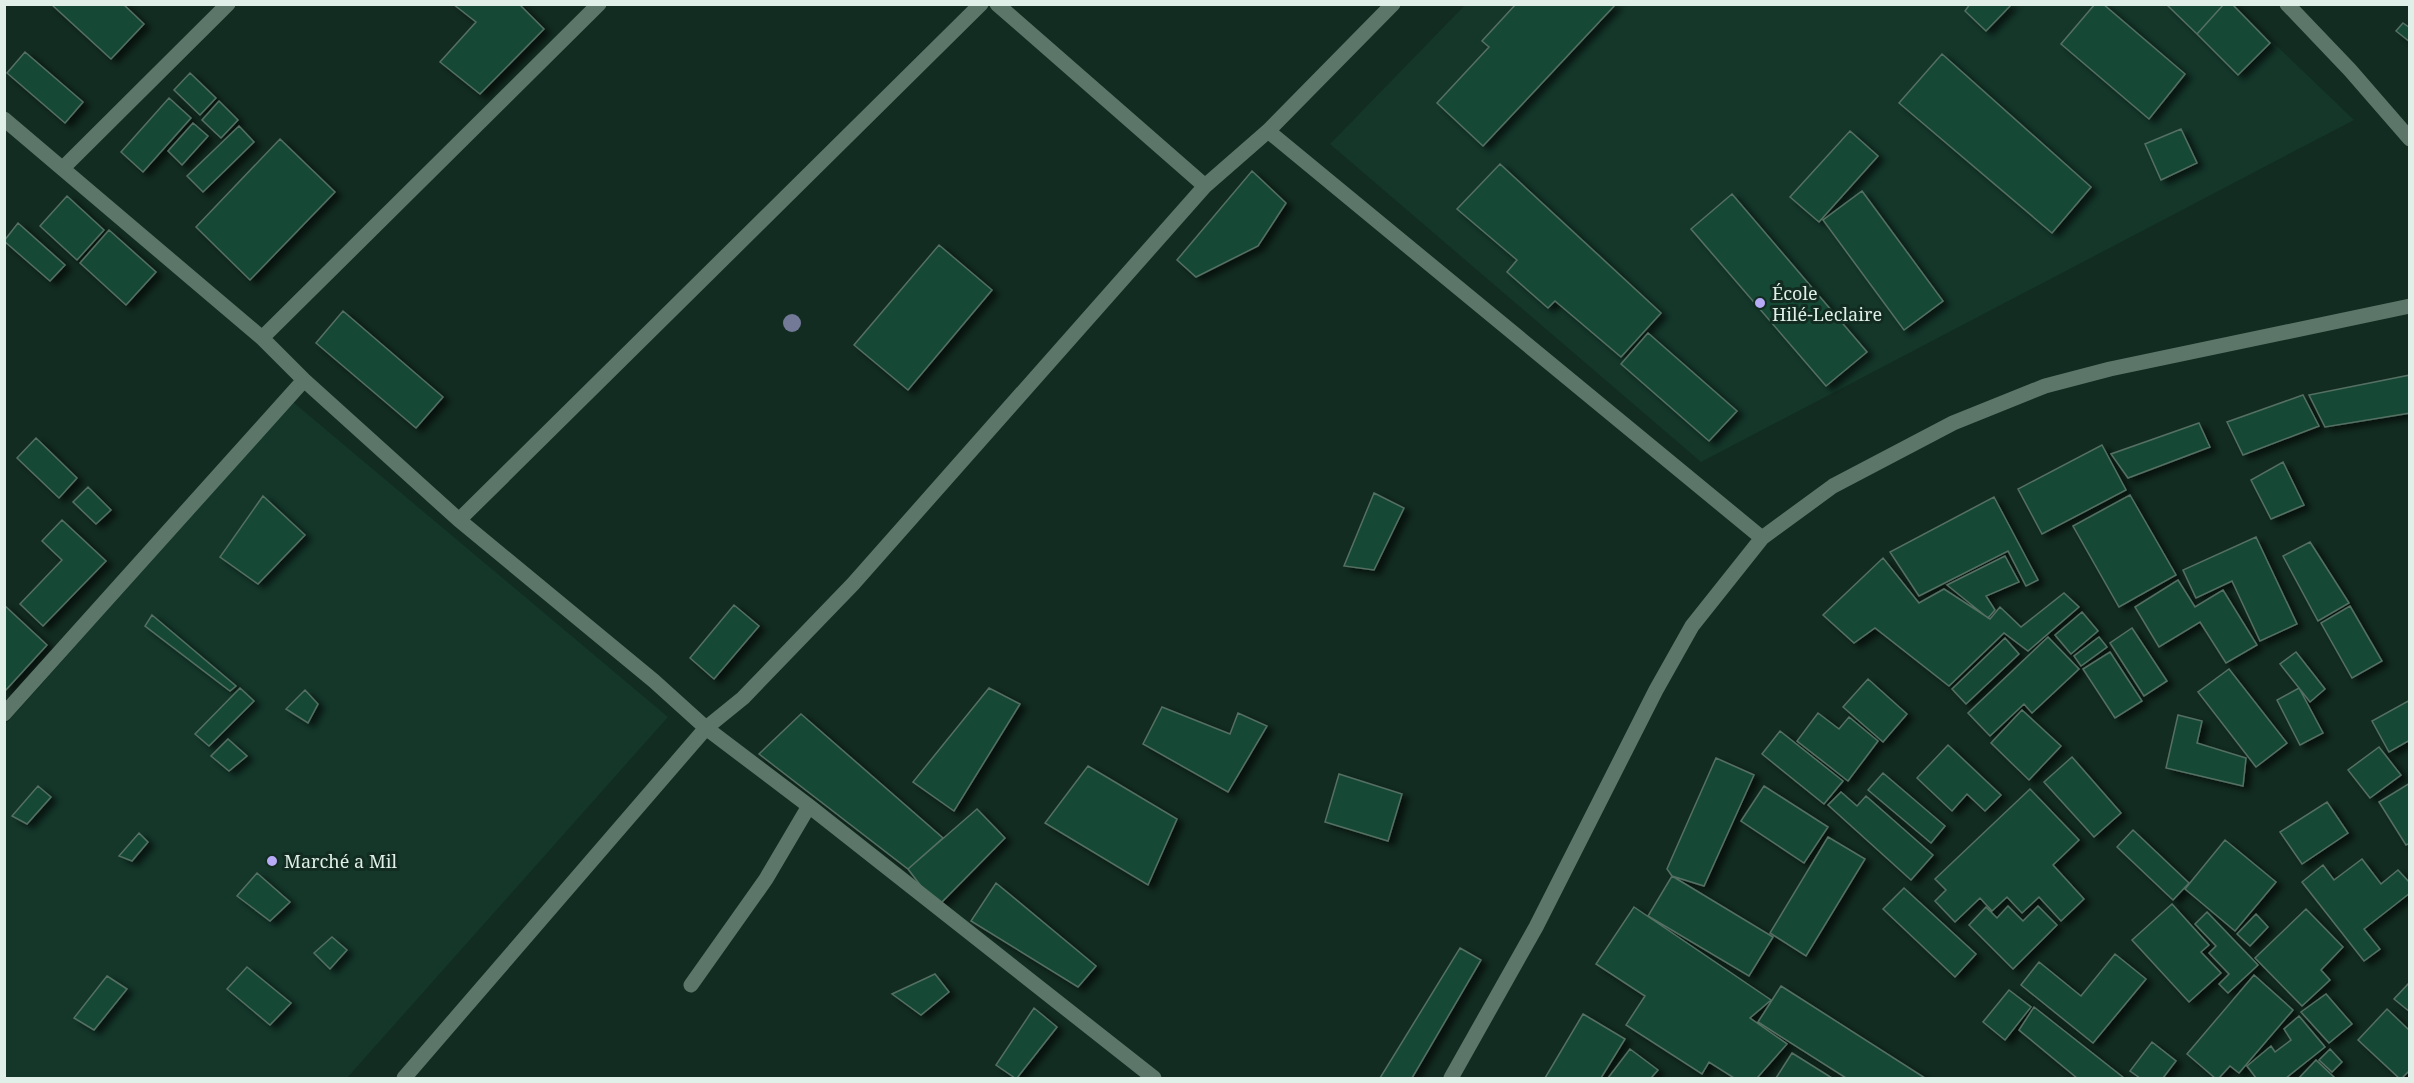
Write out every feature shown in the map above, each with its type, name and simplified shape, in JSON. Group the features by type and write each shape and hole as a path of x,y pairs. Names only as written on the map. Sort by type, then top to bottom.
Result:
{"street":[{"path":"64,167 228,4"},
{"path":"262,338 599,4"},
{"path":"459,520 981,4"},
{"path":"997,4 1205,186"},
{"path":"404,1078 706,728 743,698 853,584 1205,186 1268,131 1393,4"},
{"path":"2287,4 2350,70 2409,139"},
{"path":"4,119 64,167 262,338 304,380 459,520 654,681 706,728 809,806 1154,1078"},
{"path":"1268,131 1762,538"},
{"path":"1452,1078 1536,927 1656,690 1692,626 1762,538 1833,486 1953,423 2045,386 2110,369 2409,306"},
{"path":"4,714 304,380"},
{"path":"691,985 766,879 809,806"}],"shaded area":[{"name":"École Hilé-Leclaire","path":"1466,4 2234,5 2354,120 1701,462 1330,144"},
{"name":"Marché a Mil","path":"293,402 668,717 347,1078 5,1078 5,725"}],"building":[{"path":"51,4 123,4 144,24 111,59"},
{"path":"453,4 519,4 544,29 480,94 440,62 476,22"},
{"path":"1516,4 1616,4 1483,146 1437,103 1489,47 1482,41"},
{"path":"1970,4 2012,4 1986,31 1965,11"},
{"path":"2095,4 2103,4 2185,74 2149,119 2061,44"},
{"path":"2166,4 2224,4 2197,34"},
{"path":"2224,4 2232,4 2270,43 2238,75 2197,34"},
{"path":"2403,23 2410,28 2410,42 2396,31"},
{"path":"25,52 83,102 65,123 7,73"},
{"path":"1942,54 2091,187 2052,233 1899,103"},
{"path":"190,73 216,98 200,115 174,90"},
{"path":"169,98 191,118 143,172 121,152"},
{"path":"219,101 238,120 221,138 202,120"},
{"path":"193,123 208,136 182,165 168,151"},
{"path":"239,126 254,142 203,192 187,176"},
{"path":"2181,129 2197,163 2161,180 2145,144"},
{"path":"1850,131 1878,156 1819,222 1790,197"},
{"path":"280,139 335,192 250,280 196,227"},
{"path":"1500,164 1661,313 1621,357 1555,301 1548,308 1507,272 1517,260 1457,209"},
{"path":"1252,171 1286,203 1258,246 1196,277 1177,260"},
{"path":"1862,191 1943,301 1904,330 1823,220"},
{"path":"1732,194 1867,352 1826,386 1691,229"},
{"path":"67,196 104,230 77,260 40,226"},
{"path":"18,223 65,265 50,281 4,241"},
{"path":"109,230 156,272 126,305 80,263"},
{"path":"939,245 992,290 908,390 854,345"},
{"path":"343,311 443,397 416,428 316,343"},
{"path":"1648,333 1737,411 1709,441 1621,364"},
{"path":"2410,375 2410,413 2325,427 2309,395"},
{"path":"2303,395 2319,426 2243,455 2227,422"},
{"path":"2199,423 2210,447 2128,478 2111,454"},
{"path":"36,438 77,478 59,498 17,458"},
{"path":"2102,445 2126,490 2042,534 2018,489"},
{"path":"2283,462 2304,505 2271,519 2251,480"},
{"path":"88,487 111,510 96,524 73,502"},
{"path":"1374,493 1404,508 1374,570 1344,566"},
{"path":"2130,495 2176,575 2119,607 2073,526"},
{"path":"263,496 305,535 258,584 220,557"},
{"path":"1994,497 2038,580 2026,586 2008,551 1919,596 1890,552"},
{"path":"62,520 106,561 43,626 20,604 62,560 42,541"},
{"path":"2256,537 2297,624 2260,641 2232,581 2196,598 2183,570"},
{"path":"2310,542 2349,603 2318,621 2283,556"},
{"path":"2005,556 2019,582 1986,596 1995,610 1988,618 1947,585"},
{"path":"1883,558 1919,603 1944,589 1990,619 2000,607 2021,627 2064,593 2079,607 2028,651 2004,633 1949,686 1875,628 1854,643 1823,615"},
{"path":"2178,580 2195,607 2223,590 2257,645 2226,663 2200,622 2159,647 2135,607"},
{"path":"4,605 47,645 4,692"},
{"path":"734,605 759,626 714,679 690,658"},
{"path":"2350,606 2382,661 2352,678 2321,623"},
{"path":"2082,612 2098,631 2071,654 2055,635"},
{"path":"152,615 236,686 230,691 145,626"},
{"path":"2132,628 2167,681 2144,696 2110,643"},
{"path":"2048,637 2079,669 2032,713 2024,704 1990,736 1968,713"},
{"path":"2099,637 2107,647 2081,666 2074,656"},
{"path":"2005,638 2019,654 1966,704 1952,689"},
{"path":"2110,652 2142,701 2115,718 2083,669"},
{"path":"2296,652 2325,689 2310,702 2280,664"},
{"path":"2229,669 2287,743 2256,767 2198,692"},
{"path":"1868,679 1907,714 1883,742 1843,707"},
{"path":"240,688 254,701 209,746 195,734"},
{"path":"989,688 1020,704 954,811 913,782"},
{"path":"2299,688 2323,733 2300,745 2277,700"},
{"path":"305,690 318,704 308,723 286,709"},
{"path":"2410,700 2410,740 2389,752 2372,721"},
{"path":"1162,707 1230,734 1238,713 1267,726 1228,792 1143,744"},
{"path":"2022,710 2061,746 2029,780 1991,743"},
{"path":"1818,713 1839,729 1849,717 1878,741 1848,781 1797,741"},
{"path":"801,714 943,838 908,869 759,754"},
{"path":"2178,715 2202,721 2197,743 2246,758 2243,786 2166,768"},
{"path":"1780,731 1843,781 1824,804 1762,754"},
{"path":"228,739 247,756 229,771 211,756"},
{"path":"1948,745 2001,795 1985,811 1967,794 1952,811 1917,778"},
{"path":"2379,747 2401,775 2370,798 2348,770"},
{"path":"2072,757 2121,813 2094,837 2044,782"},
{"path":"1716,758 1754,775 1704,886 1672,876 1667,869"},
{"path":"1088,766 1177,819 1148,885 1045,823"},
{"path":"1883,773 1945,826 1931,843 1868,790"},
{"path":"1339,774 1402,794 1388,841 1325,822"},
{"path":"2410,783 2410,843 2406,845 2379,802"},
{"path":"38,786 51,797 27,824 12,816"},
{"path":"1764,786 1828,827 1804,863 1741,821"},
{"path":"2030,789 2079,840 2053,865 2084,899 2061,921 2039,897 2022,913 2007,897 1992,911 1980,898 1955,922 1935,901 1946,890 1935,879"},
{"path":"1841,792 1857,806 1866,796 1933,855 1911,880 1828,805"},
{"path":"2327,802 2348,833 2302,864 2280,832"},
{"path":"977,809 1005,838 937,907 908,869"},
{"path":"2133,830 2189,883 2173,900 2117,847"},
{"path":"139,833 148,842 132,861 119,856"},
{"path":"1828,837 1865,859 1806,956 1770,933"},
{"path":"2225,840 2276,882 2235,931 2185,889"},
{"path":"2362,859 2381,884 2398,870 2410,883 2410,893 2364,929 2380,949 2364,961 2302,882 2323,865 2334,880"},
{"path":"257,873 290,902 270,921 237,896"},
{"path":"1672,876 1773,937 1749,976 1648,916"},
{"path":"996,883 1096,966 1078,987 971,921"},
{"path":"1904,888 1976,954 1955,977 1883,909"},
{"path":"2172,904 2209,945 2201,952 2221,973 2189,1002 2132,940"},
{"path":"2008,906 2023,921 2038,906 2057,925 2013,969 1969,925 1986,907 1997,918"},
{"path":"1634,907 1771,1000 1750,1018 1787,1044 1757,1078 1734,1078 1709,1062 1702,1074 1626,1025 1645,996 1596,964"},
{"path":"2306,909 2343,947 2321,970 2330,980 2302,1006 2255,958"},
{"path":"2207,912 2258,965 2228,993 2219,984 2229,974 2209,953 2216,946 2195,924"},
{"path":"2256,914 2268,927 2250,946 2237,934"},
{"path":"332,937 347,950 330,969 314,953"},
{"path":"1460,948 1481,960 1412,1078 1380,1078"},
{"path":"2115,954 2146,979 2093,1043 2021,985 2039,962 2081,996"},
{"path":"247,967 291,1003 270,1025 227,989"},
{"path":"935,974 949,992 921,1015 892,994"},
{"path":"2254,975 2293,1010 2239,1073 2230,1066 2219,1078 2215,1078 2187,1054"},
{"path":"107,976 127,989 94,1030 74,1018"},
{"path":"2410,982 2410,1012 2394,999"},
{"path":"1781,986 1925,1078 1846,1078 1758,1022"},
{"path":"2009,990 2031,1007 2005,1040 1983,1022"},
{"path":"2326,994 2352,1024 2329,1043 2301,1012"},
{"path":"2034,1007 2124,1078 2077,1078 2019,1030"},
{"path":"1034,1008 1057,1027 1015,1078 996,1065"},
{"path":"2387,1009 2410,1031 2410,1070 2402,1078 2399,1078 2358,1040"},
{"path":"1583,1014 1625,1039 1601,1078 1545,1078"},
{"path":"2299,1016 2325,1047 2286,1078 2256,1078 2247,1066 2271,1046 2275,1052 2291,1040 2284,1029"},
{"path":"2152,1042 2176,1061 2163,1078 2140,1078 2130,1071"},
{"path":"1630,1049 1658,1070 1651,1078 1608,1078"},
{"path":"2330,1049 2342,1062 2332,1072 2319,1060"},
{"path":"1792,1053 1832,1078 1776,1078"},
{"path":"2316,1060 2335,1078 2299,1078"}],"place":[{"name":"École Hilé-Leclaire","path":"1760,303"},
{"name":"Marché a Mil","path":"272,861"}]}
